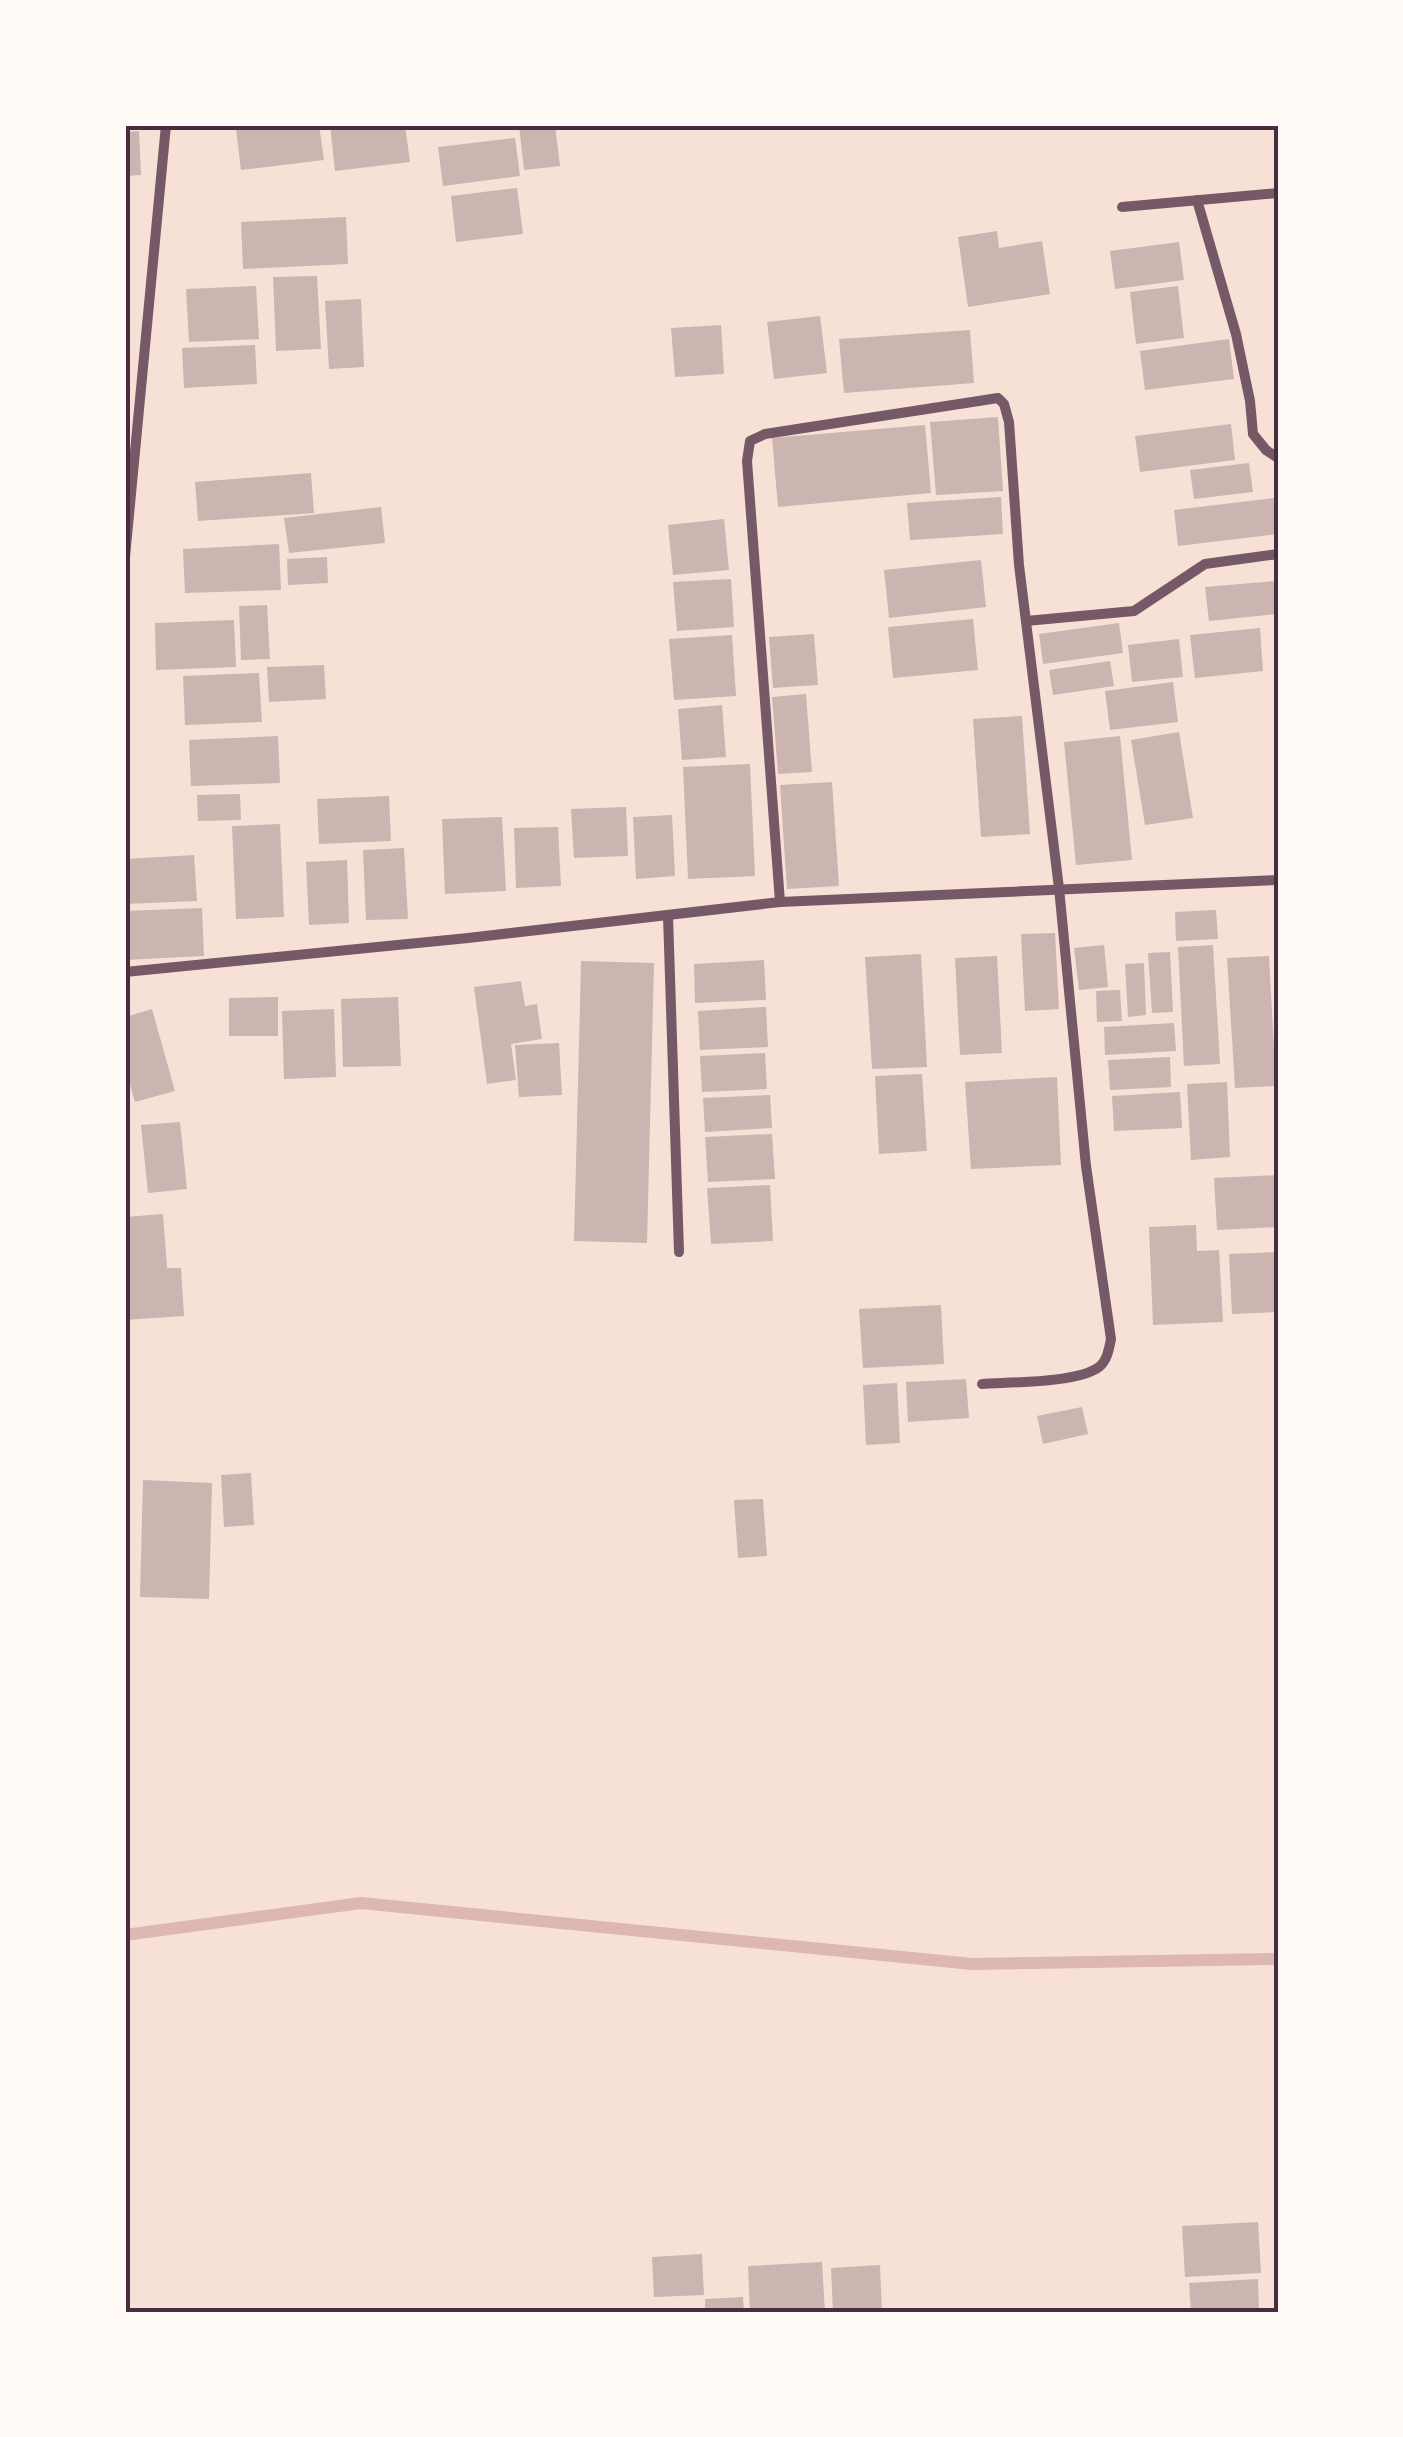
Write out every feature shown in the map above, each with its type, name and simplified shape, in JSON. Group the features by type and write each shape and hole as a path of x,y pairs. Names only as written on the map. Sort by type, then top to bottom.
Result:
{"street":[{"path":"125,556 166,125"},
{"path":"1122,207 1278,193"},
{"path":"1197,200 1236,334 1253,434 1278,458"},
{"path":"780,902 747,461 750,440 766,434 998,398 1010,422 1026,622 1059,888 1086,1166 1112,1339 1106,1358 1097,1369 1075,1376 982,1384"},
{"path":"1026,622 1134,611 1204,564 1278,554"},
{"path":"125,972 780,902 1278,880"},
{"path":"668,916 679,1252"}],"building":[{"path":"319,125 324,160 241,170 236,129"},
{"path":"330,125 405,125 410,162 335,171"},
{"path":"519,125 555,125 560,166 524,170"},
{"path":"139,131 141,175 125,176 125,132"},
{"path":"515,138 520,176 443,186 438,147"},
{"path":"517,188 523,234 456,242 451,196"},
{"path":"346,217 348,264 243,269 241,222"},
{"path":"997,231 999,248 1042,241 1050,294 968,307 958,237"},
{"path":"1179,242 1184,280 1115,289 1110,251"},
{"path":"317,276 321,349 276,351 273,277"},
{"path":"256,286 259,339 189,342 186,289"},
{"path":"1178,286 1184,338 1136,344 1130,292"},
{"path":"361,299 364,367 329,369 325,301"},
{"path":"820,316 827,373 774,379 767,322"},
{"path":"721,325 724,374 675,377 671,328"},
{"path":"970,330 974,383 844,393 839,339"},
{"path":"1229,339 1234,379 1145,390 1140,351"},
{"path":"255,345 257,384 184,388 182,348"},
{"path":"998,417 1003,491 936,495 930,422"},
{"path":"1231,424 1235,460 1140,472 1135,436"},
{"path":"925,425 931,493 778,507 772,438"},
{"path":"1249,463 1253,492 1194,499 1190,470"},
{"path":"311,473 314,513 198,521 195,482"},
{"path":"1001,497 1003,534 910,540 907,503"},
{"path":"1274,498 1278,534 1178,546 1174,510"},
{"path":"381,507 385,543 289,553 284,518"},
{"path":"724,519 729,570 673,575 668,525"},
{"path":"279,544 281,590 185,593 183,549"},
{"path":"327,557 328,583 288,585 287,559"},
{"path":"981,560 986,607 889,618 884,570"},
{"path":"731,579 734,627 677,631 673,582"},
{"path":"1275,581 1278,614 1209,621 1205,587"},
{"path":"267,605 270,659 241,660 239,606"},
{"path":"973,619 978,670 893,678 888,627"},
{"path":"234,620 236,667 156,670 155,623"},
{"path":"1119,623 1123,653 1043,664 1039,634"},
{"path":"1260,628 1263,671 1195,678 1190,635"},
{"path":"814,634 818,685 773,688 769,637"},
{"path":"732,635 736,696 674,700 669,639"},
{"path":"1179,639 1183,677 1132,682 1128,645"},
{"path":"1110,661 1114,686 1053,695 1049,670"},
{"path":"324,665 326,699 269,702 267,667"},
{"path":"259,673 262,722 185,725 183,676"},
{"path":"1173,682 1178,722 1110,730 1105,691"},
{"path":"806,694 812,772 778,774 772,697"},
{"path":"722,705 726,757 682,760 678,709"},
{"path":"1022,716 1030,834 981,837 973,719"},
{"path":"1179,732 1193,818 1145,825 1131,740"},
{"path":"278,736 280,783 191,786 189,740"},
{"path":"1120,736 1132,860 1076,865 1064,742"},
{"path":"750,764 755,876 688,879 683,767"},
{"path":"832,782 839,886 787,889 780,785"},
{"path":"240,794 241,820 198,821 197,795"},
{"path":"389,796 391,841 319,844 317,799"},
{"path":"626,807 628,856 574,858 571,809"},
{"path":"672,815 675,876 636,879 633,817"},
{"path":"502,817 506,891 445,894 442,819"},
{"path":"280,824 284,917 236,919 232,826"},
{"path":"558,827 561,886 516,888 514,828"},
{"path":"404,848 408,919 366,920 363,850"},
{"path":"194,855 197,901 125,904 125,859"},
{"path":"347,860 349,923 309,925 306,862"},
{"path":"202,908 204,956 125,960 125,911"},
{"path":"1216,910 1218,939 1176,941 1175,912"},
{"path":"1055,933 1059,1009 1025,1011 1021,934"},
{"path":"1104,945 1108,987 1079,990 1074,948"},
{"path":"1213,945 1220,1064 1184,1066 1178,947"},
{"path":"1170,952 1173,1012 1152,1013 1148,953"},
{"path":"921,954 927,1067 872,1069 865,957"},
{"path":"997,956 1002,1053 960,1055 955,958"},
{"path":"1269,956 1276,1086 1235,1088 1227,958"},
{"path":"764,960 766,1000 695,1003 694,964"},
{"path":"581,961 654,963 647,1243 574,1241"},
{"path":"1144,963 1146,1015 1128,1017 1125,964"},
{"path":"521,981 525,1006 537,1004 542,1039 511,1044 516,1080 487,1084 474,987"},
{"path":"1120,990 1122,1021 1097,1022 1096,991"},
{"path":"278,997 278,1036 229,1036 229,998"},
{"path":"398,997 401,1066 343,1067 341,999"},
{"path":"766,1007 768,1047 700,1050 698,1011"},
{"path":"152,1009 175,1091 135,1102 125,1068 125,1017"},
{"path":"334,1009 336,1077 284,1079 282,1011"},
{"path":"1174,1023 1176,1051 1105,1055 1104,1027"},
{"path":"559,1043 562,1095 519,1097 515,1045"},
{"path":"765,1053 767,1089 702,1092 700,1056"},
{"path":"1170,1057 1171,1087 1110,1090 1108,1060"},
{"path":"922,1074 927,1151 879,1154 875,1076"},
{"path":"1057,1077 1061,1165 971,1169 965,1082"},
{"path":"1227,1082 1230,1157 1191,1160 1187,1084"},
{"path":"1180,1092 1182,1128 1114,1131 1112,1096"},
{"path":"770,1095 772,1128 705,1132 703,1098"},
{"path":"180,1122 187,1189 148,1193 141,1125"},
{"path":"772,1134 775,1179 708,1182 705,1137"},
{"path":"1278,1175 1278,1227 1217,1230 1214,1178"},
{"path":"770,1185 773,1241 711,1244 707,1188"},
{"path":"163,1214 167,1268 181,1268 184,1316 125,1320 125,1217"},
{"path":"1196,1225 1197,1251 1219,1250 1223,1322 1153,1325 1149,1227"},
{"path":"1275,1252 1278,1312 1232,1314 1229,1254"},
{"path":"941,1305 944,1364 863,1368 859,1309"},
{"path":"966,1379 969,1418 908,1422 906,1382"},
{"path":"897,1383 900,1443 866,1445 863,1385"},
{"path":"1082,1407 1088,1434 1043,1444 1037,1416"},
{"path":"251,1473 254,1525 224,1527 221,1475"},
{"path":"143,1480 212,1483 209,1599 140,1597"},
{"path":"763,1499 767,1556 738,1558 734,1500"},
{"path":"1258,2222 1261,2273 1185,2277 1182,2226"},
{"path":"702,2254 704,2295 654,2297 652,2257"},
{"path":"822,2262 825,2312 750,2312 748,2266"},
{"path":"880,2265 882,2312 833,2312 831,2268"},
{"path":"1258,2279 1259,2312 1191,2312 1189,2283"},
{"path":"743,2297 744,2312 705,2312 705,2299"}],"waterway":[{"path":"125,1935 361,1903 972,1964 1278,1959"}]}
